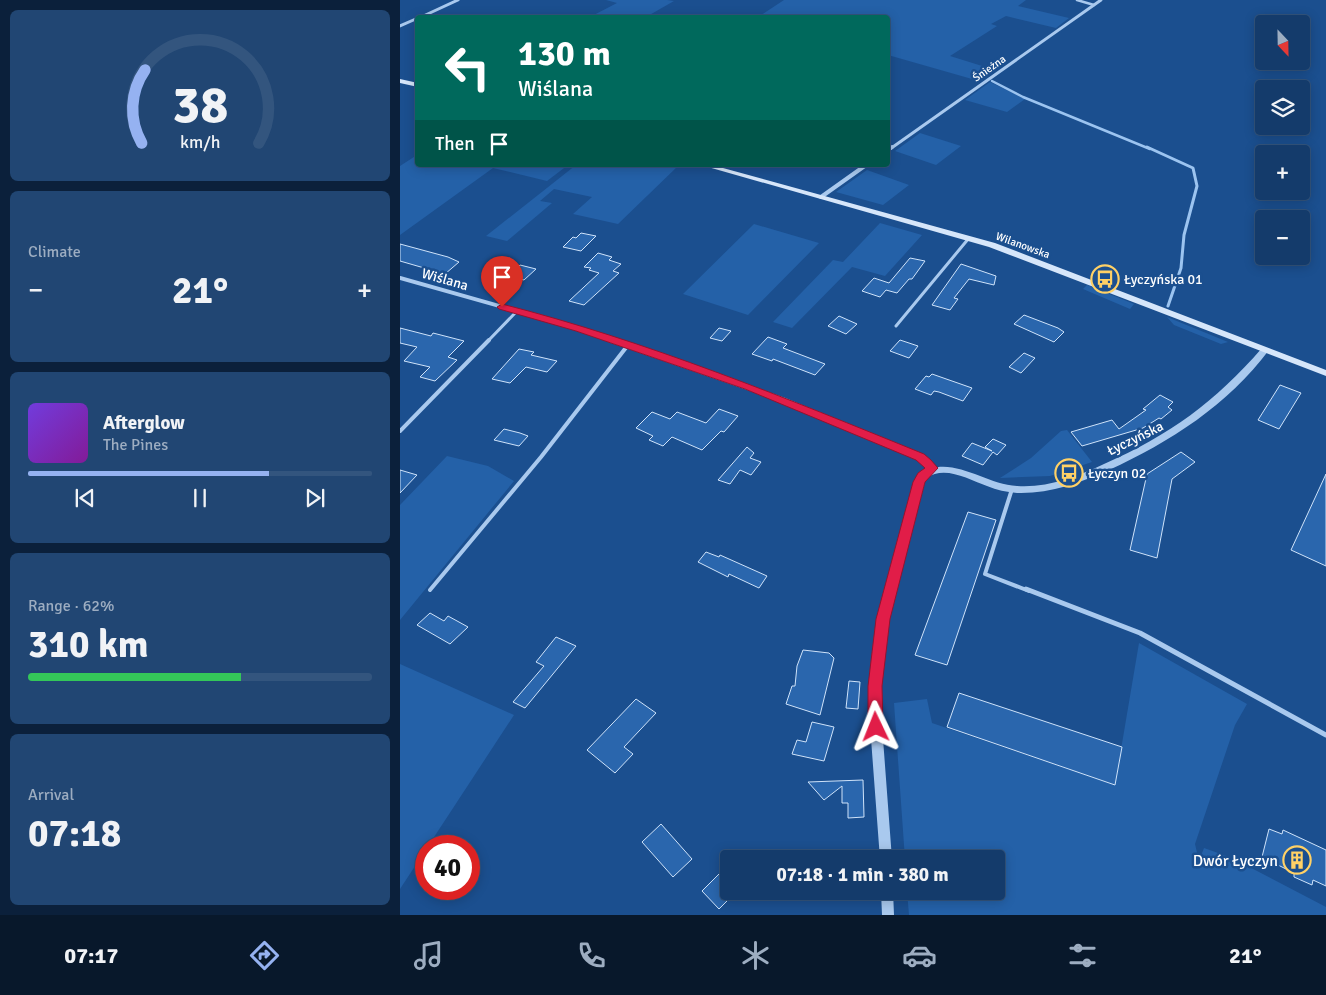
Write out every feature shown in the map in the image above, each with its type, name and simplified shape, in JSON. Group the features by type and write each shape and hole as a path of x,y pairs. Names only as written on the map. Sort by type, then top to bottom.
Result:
{"main road":[{"path":"400,81 415,84"},
{"name":"Wilanowska","path":"711,167 969,238 1029,259 1326,373"}],"street":[{"path":"425,15 458,0"},
{"name":"Śnieżna","path":"890,149 1101,0"},
{"path":"400,26 415,19"},
{"path":"821,197 863,167"},
{"name":"Wiślana","path":"400,278 628,345 784,400 920,457 932,468"},
{"name":"Łyczyńska","path":"932,468 946,469 1012,489 1037,489 1074,480 1139,453 1160,442 1204,412 1265,350"},
{"path":"885,850 875,712 877,654 885,610 919,482 922,476 932,468"},
{"path":"887,900 888,915"}],"lane":[{"path":"1076,0 1094,5"},
{"path":"896,326 969,238"},
{"path":"400,431 517,311"},
{"path":"430,590 541,457 628,345"},
{"path":"1012,489 985,574 1140,633 1326,735"}],"shaded area":[{"path":"606,0 674,1 650,15 594,15 617,3"},
{"path":"784,0 1026,0 1018,6 1069,18 1056,28 1006,16 991,24 997,26 950,56 995,70 979,81 890,56 890,15 761,15"},
{"path":"990,82 1025,99 1007,112 965,100"},
{"path":"920,133 961,146 936,165 895,151"},
{"path":"415,156 415,167 565,167 547,181 493,168 400,235 400,166"},
{"path":"573,167 677,167 618,224 573,214 592,197 554,189 540,201 552,203 507,241 486,236"},
{"path":"867,170 909,185 883,205 836,192"},
{"path":"880,223 922,235 885,276 852,267 792,328 773,322 833,260 843,262"},
{"path":"754,224 819,243 748,315 683,294"},
{"path":"1087,285 1134,304 1130,309 1083,289"},
{"path":"1167,317 1228,342 1221,344 1174,325"},
{"path":"1067,430 1092,462 1050,476 1000,478 1031,458 1061,431"},
{"path":"447,456 488,466 514,481 400,620 400,505"},
{"path":"1139,643 1247,704 1235,725 1195,844 1199,861 1204,848 1232,858 1326,907 1326,915 909,915 908,900 1005,900 1005,850 904,850 894,703 927,699 932,723 1115,785"},
{"path":"400,664 514,715 435,835 415,835 415,866 400,889"}],"building":[{"path":"581,233 596,236 581,251 563,247 573,237 576,238"},
{"path":"400,244 448,257 459,262 445,274 400,261"},
{"path":"598,253 612,257 609,260 621,264 613,271 619,273 584,305 569,301 599,273 589,270 591,268 584,267"},
{"path":"910,258 925,261 912,279 909,279 897,293 886,290 880,297 862,291 874,278 889,283"},
{"path":"961,264 996,276 994,285 969,279 954,298 958,299 950,310 932,305"},
{"path":"520,265 536,269 524,280 509,276"},
{"path":"1024,315 1064,332 1054,342 1014,324"},
{"path":"839,316 857,324 846,334 828,326"},
{"path":"400,328 431,336 433,333 464,341 448,357 457,360 435,381 420,377 430,367 404,361 417,347 400,343"},
{"path":"719,328 731,331 722,341 710,338"},
{"path":"768,337 787,344 783,348 825,364 815,375 773,359 772,361 752,354"},
{"path":"900,340 918,346 909,358 890,351"},
{"path":"519,349 534,352 531,355 557,361 547,372 526,367 510,383 492,379"},
{"path":"1024,353 1035,358 1021,373 1009,367"},
{"path":"932,374 972,388 963,401 939,392 934,391 931,395 915,389 926,376 929,377"},
{"path":"1280,385 1301,393 1279,429 1258,420"},
{"path":"1160,395 1173,402 1168,407 1172,410 1161,419 1159,418 1143,428 1082,446 1071,432 1112,420 1119,429 1146,410 1143,409"},
{"path":"719,409 738,416 724,432 721,431 702,450 672,437 663,446 649,440 653,436 636,428 652,412 670,419 677,412 706,423"},
{"path":"504,429 528,436 519,446 494,440"},
{"path":"993,439 1006,445 997,455 993,452 983,465 962,456 972,443 992,451 985,447"},
{"path":"747,447 754,453 750,458 761,462 751,475 740,470 730,484 718,480"},
{"path":"1181,452 1195,462 1172,479 1157,558 1130,550 1147,474"},
{"path":"400,470 417,475 400,493"},
{"path":"1326,474 1326,566 1291,550"},
{"path":"968,512 996,520 947,665 915,655"},
{"path":"706,552 719,557 720,555 767,576 759,588 729,574 728,577 698,562"},
{"path":"430,613 444,621 448,616 468,627 450,644 417,625"},
{"path":"556,637 576,646 525,708 513,702 544,666 536,662"},
{"path":"803,650 829,653 834,658 820,715 786,704 792,686 795,686 797,666"},
{"path":"849,681 860,682 858,709 846,708"},
{"path":"959,693 1122,747 1115,785 947,727"},
{"path":"636,699 656,713 624,747 633,754 615,773 587,750"},
{"path":"812,722 834,727 824,761 792,754 797,740 806,742"},
{"path":"863,780 864,817 848,818 848,803 842,803 842,786 824,800 808,782"},
{"path":"661,824 692,859 673,877 642,842"},
{"name":"Dwór Łyczyn","path":"1269,829 1282,834 1283,830 1326,850 1326,886 1313,880 1312,885 1294,877 1294,873 1262,857"},
{"path":"720,873 720,900 728,900 719,909 702,891"}],"waterway":[{"path":"992,81 1023,97 1150,149"},
{"path":"1147,147 1193,168 1197,186 1184,235 1181,268 1168,306"}],"place":[{"name":"Łyczyńska 01","path":"1105,279"},
{"name":"Łyczyn 02","path":"1069,473"},
{"name":"Dwór Łyczyn","path":"1297,860"}],"route":[{"path":"502,307 579,329 748,386 920,457 932,468 922,476 919,482 883,619 877,654 875,686 876,727"}]}
